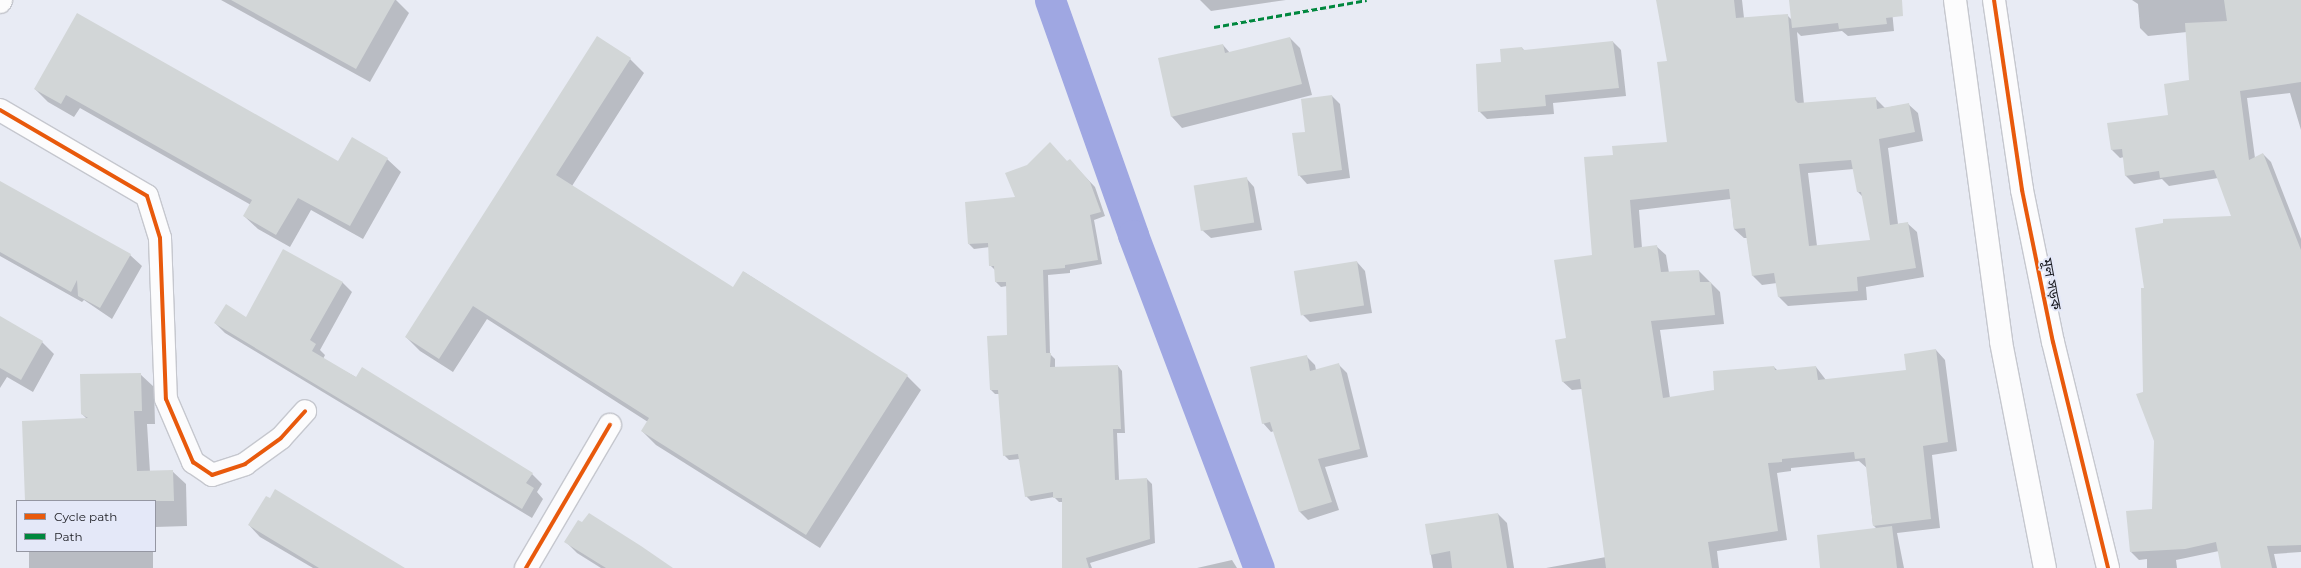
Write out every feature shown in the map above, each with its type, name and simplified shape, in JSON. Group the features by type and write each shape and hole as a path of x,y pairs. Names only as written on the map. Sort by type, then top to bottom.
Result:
{"street":[{"path":"1955,0 2001,342 2045,568"},
{"name":"মূল সড়ক","path":"1994,0 2022,190 2047,311 2108,568"},
{"path":"0,110 147,196 160,238 166,399 193,462 212,475 245,464 281,438 305,411"},
{"path":"526,568 610,425"}],"building":[{"path":"231,0 395,0 356,69"},
{"path":"1656,0 1734,0 1736,18 1788,14 1795,100 1798,103 1876,97 1877,109 1909,103 1915,132 1879,139 1890,225 1908,222 1916,268 1857,277 1858,291 1778,297 1774,273 1752,276 1745,228 1734,229 1729,189 1630,200 1634,248 1657,245 1661,272 1699,270 1700,282 1711,282 1715,315 1651,321 1663,398 1714,390 1713,371 1774,366 1775,370 1816,366 1818,380 1906,370 1904,354 1936,349 1948,442 1923,446 1931,519 1873,526 1865,458 1855,459 1854,452 1782,459 1782,462 1768,463 1778,531 1708,542 1712,568 1606,568 1580,379 1562,382 1555,340 1566,338 1554,260 1592,255 1584,157 1613,155 1612,146 1667,142 1657,62 1667,61","holes":["1851,160 1857,192 1861,192 1870,240 1809,246 1799,164"]},
{"path":"1789,0 1902,0 1903,16 1886,18 1887,24 1839,29 1838,23 1792,28"},
{"path":"2224,0 2301,0 2301,82 2240,91 2249,160 2263,153 2301,250 2301,545 2267,546 2272,568 2221,568 2216,542 2185,549 2130,552 2126,511 2152,509 2154,441 2136,394 2143,392 2141,288 2144,288 2135,228 2163,223 2163,219 2231,216 2214,170 2160,178 2159,171 2125,176 2122,149 2111,150 2107,123 2168,115 2164,84 2189,80 2185,23 2227,21"},
{"path":"77,13 338,161 352,137 388,158 350,226 298,198 276,235 243,216 252,200 66,95 61,104 34,89"},
{"path":"597,36 631,58 556,175 733,287 743,271 908,375 806,535 641,431 649,418 473,306 439,359 405,337"},
{"path":"1290,37 1302,84 1171,117 1158,58 1223,44 1225,53"},
{"path":"1613,41 1619,88 1545,95 1546,106 1478,112 1476,64 1501,62 1500,49 1522,47 1523,50"},
{"path":"1332,95 1342,170 1298,176 1292,133 1305,132 1301,99"},
{"path":"1050,142 1067,161 1070,159 1090,182 1101,212 1090,215 1098,260 1065,265 1065,268 1043,270 1046,353 1051,353 1050,367 1118,365 1121,429 1113,429 1115,480 1147,478 1150,539 1086,558 1089,568 1062,568 1062,498 1053,498 1053,492 1025,497 1018,454 1003,456 998,390 990,390 987,336 1007,335 1006,282 995,282 994,266 989,266 988,243 968,244 965,202 1015,197 1005,173 1027,165"},
{"path":"1247,177 1254,222 1201,231 1194,185"},
{"path":"0,181 131,254 100,308 78,296 77,280 71,292 0,252"},
{"path":"283,249 343,282 310,340 316,344 312,351 356,377 362,367 533,473 526,483 534,488 522,509 214,323 226,304 246,317"},
{"path":"1357,261 1364,305 1301,315 1294,271"},
{"path":"0,316 43,341 21,380 0,368"},
{"path":"1307,355 1310,371 1339,363 1360,449 1318,459 1332,502 1299,512 1270,422 1262,424 1250,367"},
{"path":"141,373 142,411 134,411 137,471 173,470 174,501 25,500 22,421 88,418 81,414 80,374"},
{"path":"275,489 405,568 319,568 248,525 266,496 270,498"},
{"path":"589,513 673,568 606,568 564,542 578,520 582,522"},
{"path":"1498,513 1507,568 1452,568 1450,551 1430,555 1425,524"},
{"path":"1892,526 1897,568 1820,568 1817,535"}],"waterway":[{"path":"1050,0 1133,235 1259,568"}],"marked path":[{"path":"1214,27 1367,0"}],"cycle path":[{"path":"1994,0 2022,190 2053,342 2108,568"},
{"path":"0,110 147,196 160,238 166,399 193,462 212,475 245,464 281,438 305,411"},
{"path":"526,568 610,425"}]}
